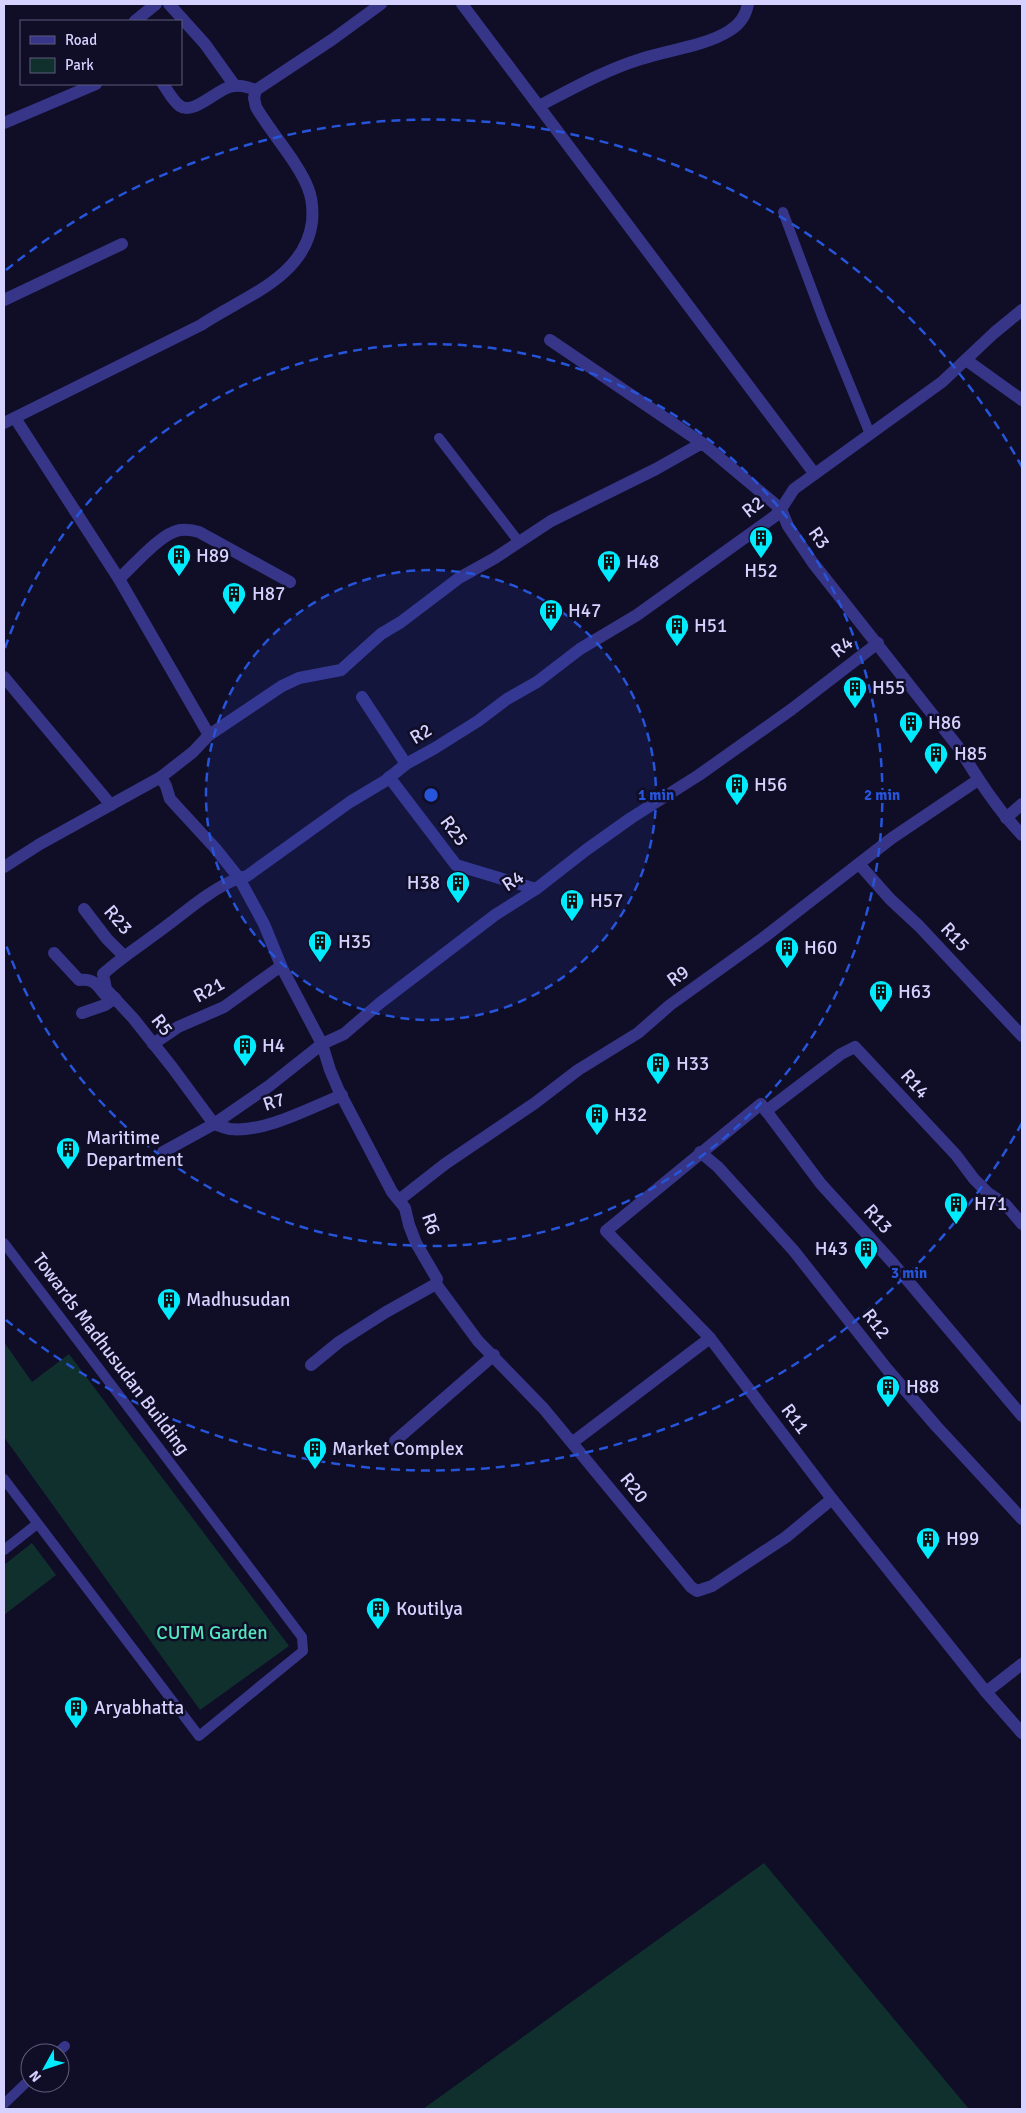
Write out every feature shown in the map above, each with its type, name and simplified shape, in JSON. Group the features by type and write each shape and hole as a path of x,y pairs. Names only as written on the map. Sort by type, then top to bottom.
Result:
{"street":[{"path":"136,20 156,4"},
{"path":"170,4 205,44 235,86"},
{"path":"209,735 119,579 9,421 201,325 226,308 267,287 285,272 302,252 310,235 313,212 309,188 256,107 254,98 256,90 333,39 381,4"},
{"path":"462,4 814,473"},
{"path":"539,106 640,59 714,38 729,31 741,21 748,4"},
{"path":"4,123 94,85"},
{"path":"164,85 181,107 187,108 196,106 226,88 244,86 256,90"},
{"path":"4,300 122,244"},
{"path":"781,509 794,489 942,382 994,333 1022,310"},
{"name":"R2","path":"239,878 247,876 406,764 478,721 506,699 537,682 580,649 637,615 775,516 781,509 702,443 550,340"},
{"path":"966,360 1022,400"},
{"path":"4,867 40,844 161,777 193,752 209,735 282,686 299,678 340,670 381,634 401,622 458,578 551,521 656,470 702,443"},
{"name":"R3","path":"781,509 788,526 813,563 878,643 916,696 958,748 978,780 1006,818 1022,835"},
{"path":"119,579 167,534 189,529 199,532 290,582"},
{"name":"R4","path":"322,1044 344,1034 495,915 536,889 631,818 686,784 747,741 878,643"},
{"path":"4,677 111,805"},
{"path":"362,697 406,764"},
{"path":"161,777 170,799 215,848 239,878 264,924 281,966 322,1044 269,1086 214,1124 163,1152"},
{"name":"R25","path":"389,777 456,865 536,889"},
{"name":"R9","path":"399,1200 451,1160 535,1103 578,1070 638,1032 670,1005 763,938 892,838 978,780"},
{"path":"1006,818 1022,804"},
{"name":"R15","path":"860,864 890,899 919,926 1022,1036"},
{"path":"54,953 79,980 98,978 124,956 198,901 226,883 239,878"},
{"name":"R23","path":"84,909 107,939 124,956"},
{"name":"R21","path":"153,1044 178,1027 224,1006 281,966"},
{"name":"R5","path":"98,978 112,1000 153,1044 214,1124"},
{"path":"82,1013 112,1000"},
{"name":"R6","path":"322,1044 330,1070 360,1134 392,1192 405,1208 416,1243 437,1279 436,1284"},
{"name":"R14","path":"766,1111 841,1054 855,1047 956,1155 974,1180 988,1193 1006,1205 1022,1224"},
{"name":"R7","path":"214,1124 230,1129 262,1125 305,1111 342,1095"},
{"path":"700,1152 761,1104 766,1111"},
{"name":"R13","path":"766,1111 821,1184 892,1262 1022,1416"},
{"name":"R11","path":"700,1152 606,1231 710,1338 832,1499 986,1692 1022,1733"},
{"name":"R12","path":"700,1152 718,1167 788,1244 893,1376 1022,1519"},
{"path":"311,1365 339,1342 391,1308 436,1284"},
{"name":"R20","path":"436,1284 478,1340 573,1442 691,1587 698,1591 712,1586 786,1538 832,1499"},
{"path":"573,1442 710,1338"},
{"path":"395,1441 494,1355"},
{"path":"986,1692 1022,1664"}],"lane":[{"path":"784,212 823,319 870,434"},
{"path":"439,438 519,542"},
{"name":"Towards Madhusudan Building","path":"4,1243 302,1637 303,1651 199,1736 37,1524"},
{"path":"4,1479 37,1524 4,1550"},
{"path":"4,2104 20,2089"}],"green space":[{"name":"CUTM Garden","path":"4,1342 32,1382 69,1354 289,1646 200,1710 4,1437"},
{"path":"32,1543 56,1575 4,1615 4,1565"},
{"path":"764,1863 969,2109 423,2109"}],"place":[{"name":"H52","path":"761,559"},
{"name":"H89","path":"179,577"},
{"name":"H48","path":"609,583"},
{"name":"H87","path":"234,615"},
{"name":"H47","path":"551,632"},
{"name":"H51","path":"677,647"},
{"name":"H55","path":"855,709"},
{"name":"H86","path":"911,744"},
{"name":"H85","path":"936,775"},
{"name":"H56","path":"737,806"},
{"name":"H38","path":"458,904"},
{"name":"H57","path":"572,922"},
{"name":"H35","path":"320,963"},
{"name":"H60","path":"787,969"},
{"name":"H63","path":"881,1013"},
{"name":"H4","path":"245,1067"},
{"name":"H33","path":"658,1085"},
{"name":"H32","path":"597,1136"},
{"name":"Maritime Department","path":"68,1170"},
{"name":"H71","path":"956,1225"},
{"name":"H43","path":"866,1270"},
{"name":"Madhusudan","path":"169,1321"},
{"name":"H88","path":"888,1408"},
{"name":"Market Complex","path":"315,1470"},
{"name":"H99","path":"928,1560"},
{"name":"Koutilya","path":"378,1630"},
{"name":"Aryabhatta","path":"76,1729"}]}
